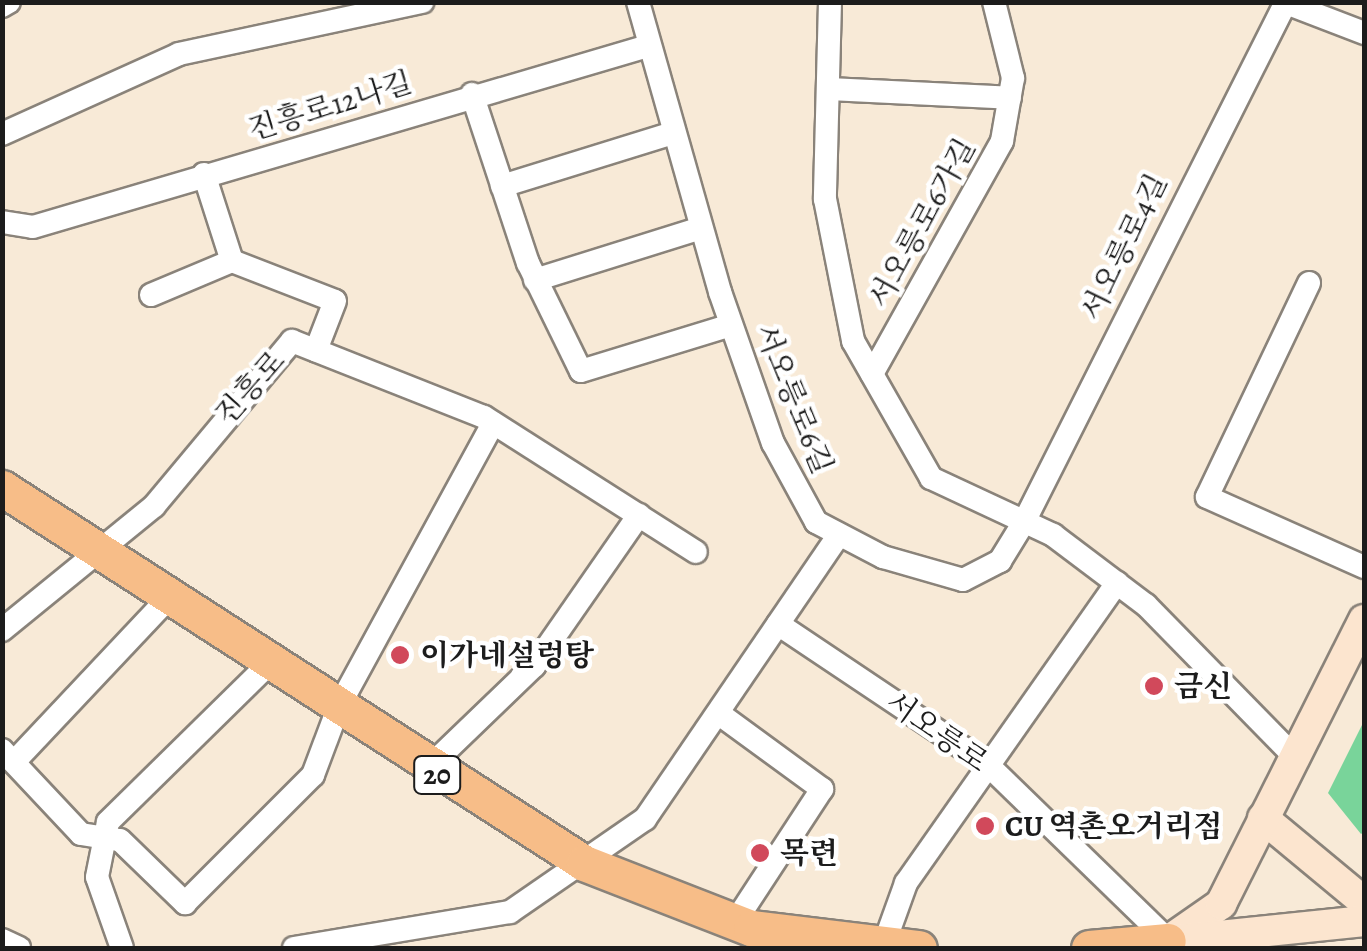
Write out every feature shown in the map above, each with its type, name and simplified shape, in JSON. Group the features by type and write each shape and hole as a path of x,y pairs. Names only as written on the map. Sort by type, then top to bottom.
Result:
{"main road":[{"name":"20","path":"2,488 173,594 426,769 584,864 793,942 919,948"},
{"path":"1170,946 1221,904 1364,620"},
{"path":"1263,818 1364,902"},
{"path":"1089,948 1170,946 1364,921"}],"street":[{"path":"2,134 178,54 422,2"},
{"name":"서오릉로6길","path":"638,2 732,325 773,442 816,522 963,580 1000,561 1024,522"},
{"name":"서오릉로6가길","path":"830,2 825,199 853,340 931,478 1024,522"},
{"path":"994,2 1010,98"},
{"path":"1286,3 1364,33"},
{"name":"서오릉로4길","path":"1024,522 1286,3"},
{"name":"진흥로12나길","path":"2,222 32,227 472,94 648,46"},
{"name":"서오릉로6가길","path":"829,89 1010,98 1002,142 872,374"},
{"path":"472,94 535,280 582,370 732,325"},
{"path":"502,186 673,133"},
{"path":"204,174 232,262"},
{"path":"535,280 702,228"},
{"path":"152,296 232,262 335,301 316,350"},
{"path":"1310,283 1208,497 1364,566"},
{"name":"진흥로","path":"101,548 154,506 292,341 494,422 696,552"},
{"path":"173,594 8,756 81,834 120,840 184,903 313,776 339,706 494,422"},
{"path":"426,769 534,666 638,515"},
{"path":"1024,522 1117,583 1294,756"},
{"path":"294,948 510,912 644,819 839,534"},
{"path":"2,630 101,548"},
{"path":"883,947 906,883 986,762 1117,583"},
{"name":"서오릉로","path":"778,624 986,762 1170,946"},
{"path":"122,948 96,878 108,822 272,660"},
{"path":"718,713 822,788 736,922"},
{"path":"2,940 19,948"}],"green space":[{"path":"1364,721 1364,832 1361,834 1328,793"}],"place":[{"name":"이가네설렁탕","path":"400,655"},
{"name":"금신","path":"1154,686"},
{"name":"CU 역촌오거리점","path":"985,826"},
{"name":"목련","path":"760,853"}]}
